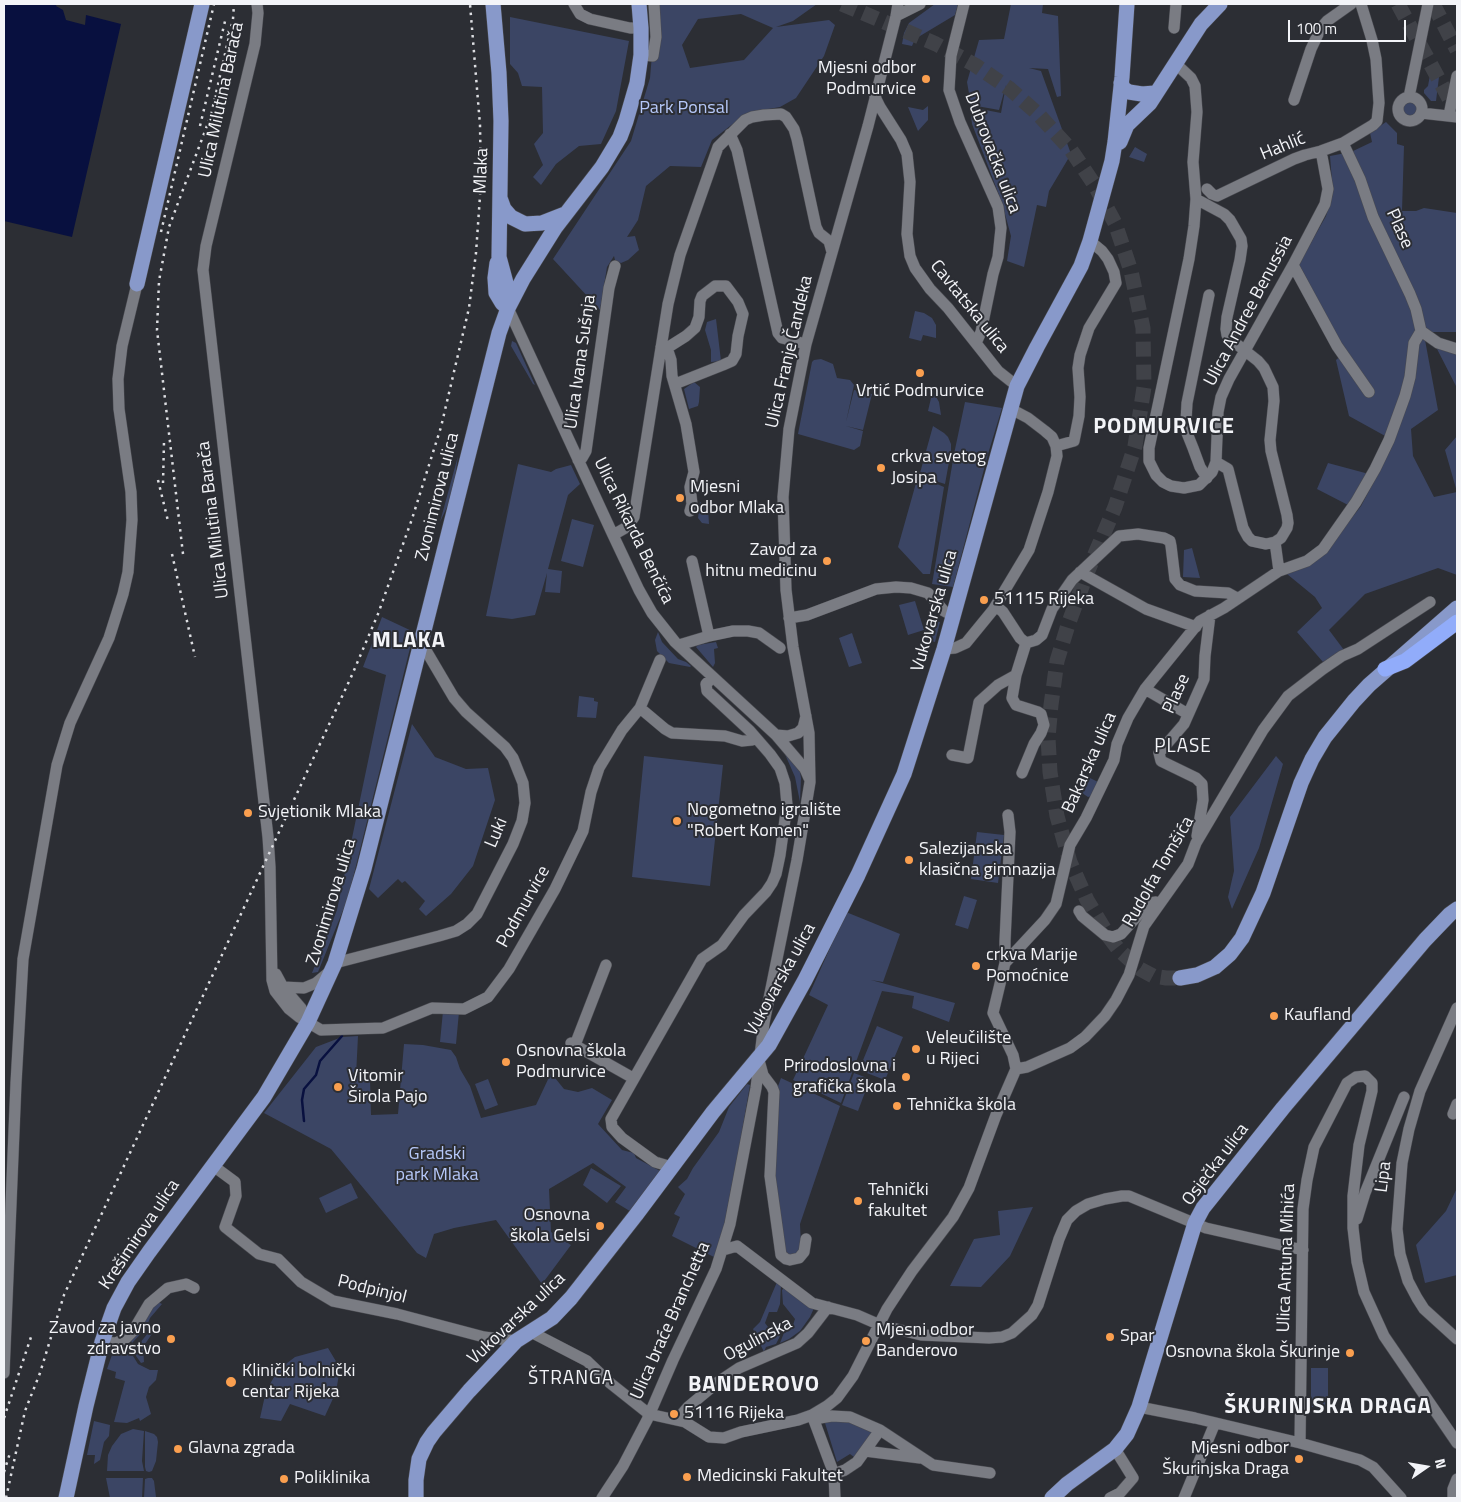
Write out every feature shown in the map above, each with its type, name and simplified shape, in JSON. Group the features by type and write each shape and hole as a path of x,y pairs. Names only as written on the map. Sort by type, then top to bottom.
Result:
{"highway":[{"path":"1385,670 1405,661 1450,620"}],"main road":[{"path":"136,284 202,4"},
{"name":"Mlaka","path":"493,4 500,86 501,149 499,257 495,278 496,293 502,303 508,308"},
{"name":"Zvonimirova ulica","path":"308,1022 334,965 364,869 499,333 508,308 523,279 566,213 602,167 620,137 632,104 640,55 641,28 638,4"},
{"name":"Vukovarska ulica","path":"1112,161 1121,83 1127,4"},
{"name":"Vukovarska ulica","path":"416,1498 417,1469 419,1459 427,1442 461,1400 516,1341 552,1318 571,1298 713,1112 769,1045 805,980 858,875 904,774 944,649 1017,386 1036,347 1081,266 1090,241 1112,161 1127,125 1150,103 1201,24 1220,4"},
{"path":"1121,83 1124,89 1129,92 1155,93"},
{"path":"1119,102 1140,102 1155,93"},
{"path":"1119,102 1130,111 1142,111"},
{"path":"500,198 508,214 519,223 536,224 566,213"},
{"path":"1450,620 1457,600"},
{"path":"1450,620 1457,608"},
{"path":"1180,978 1197,975 1215,967 1230,954 1242,938 1263,893 1294,801 1312,759 1325,737 1341,716 1385,670"},
{"name":"Osječka ulica","path":"1052,1498 1067,1484 1114,1450 1127,1434 1139,1407 1195,1224 1204,1208 1283,1108 1426,940 1457,909"},
{"name":"Krešimirova ulica","path":"66,1498 102,1342 114,1308 128,1282 212,1165 264,1097 308,1022"}],"street":[{"name":"Ulica Milutina Barača","path":"257,4 255,44 206,246 203,270 268,836 272,980 275,991 289,1009 308,1022"},
{"path":"574,4 580,14 590,19 630,28 641,28"},
{"path":"640,55 653,56 656,37 654,4"},
{"name":"Ulica Franje Čandeka","path":"758,1058 810,782 810,742 786,590 784,490 789,429 806,344 868,126 898,4"},
{"path":"896,16 920,4"},
{"name":"Dubrovačka ulica","path":"964,4 951,56 950,90 960,122 998,207 1001,228 998,257 981,332 976,343"},
{"path":"1174,28 1176,4"},
{"path":"1294,100 1311,49 1321,28 1327,21 1351,4"},
{"name":"Hahlić","path":"1207,189 1217,196 1294,159 1343,142 1377,121 1379,114 1376,58 1360,4"},
{"path":"1409,97 1428,4"},
{"path":"1175,63 1191,78 1196,93 1197,112 1193,162 1196,199 1189,259 1156,413 1149,455 1151,466 1156,475 1163,482 1176,488 1192,487 1203,481 1186,421 1187,403 1209,295"},
{"path":"1421,112 1453,116 1457,76"},
{"name":"Cavtatska ulica","path":"875,97 904,148 909,165 910,188 906,225 910,256 924,282 998,371 1017,386"},
{"path":"1405,98 1414,98 1420,102 1421,112 1420,116 1413,120 1406,120 1398,111 1399,104 1405,98"},
{"path":"613,535 628,527 634,517 664,347 671,286 680,255 718,147 739,125 752,117 776,114 786,116 797,139 816,228 829,241 832,252"},
{"path":"868,126 875,124 892,125"},
{"path":"730,134 738,150 778,333 782,338 806,344"},
{"name":"Plase","path":"1343,142 1360,179 1372,217 1410,294 1421,331"},
{"name":"Ulica Andree Benussia","path":"1203,481 1216,462 1221,397 1325,204 1327,179 1321,151"},
{"path":"1196,199 1224,214 1230,220 1242,246 1226,329 1234,342 1264,368 1273,387 1271,451 1288,523 1285,533 1275,542 1266,544 1248,537 1243,528 1228,469 1216,462"},
{"path":"816,228 828,231 835,229 841,223"},
{"path":"1056,446 1074,441 1080,397 1078,368 1080,354 1089,328 1116,283 1114,272 1108,259 1090,241"},
{"path":"1293,265 1337,346 1369,392"},
{"name":"Ulica Ivana Sušnja","path":"578,460 582,458 586,451 609,288 615,266"},
{"path":"4,1373 23,959 57,765 70,723 109,638 128,572 132,520 131,492 119,409 118,379 122,346 136,284"},
{"path":"664,347 686,336 695,328 699,317 702,296 715,286 726,286 738,302 743,314 736,354 732,361 724,365 674,384"},
{"name":"Ulica Rikarda Benčića","path":"508,308 646,602 662,627 679,646 776,735 806,769 810,782"},
{"path":"1421,331 1438,342 1457,348"},
{"name":"Bakarska ulica","path":"1005,963 1045,920 1056,904 1070,845 1086,818 1114,760 1128,718 1144,689 1200,621 1224,608 1279,571 1307,562 1323,549 1330,540 1365,486 1389,440 1410,377 1414,343 1421,331"},
{"path":"664,347 686,424 694,472 690,487 692,504 690,512"},
{"path":"944,649 956,648 966,643 996,606 1029,550 1055,467 1056,446 1052,437 1028,418 1011,409"},
{"path":"1026,643 1036,640 1042,635 1052,609 1080,572 1119,536 1128,534 1150,534 1170,541 1174,558 1175,579 1180,585 1195,590 1228,593 1237,598"},
{"path":"1275,542 1279,571"},
{"name":"Ulica Rikarda Benčića","path":"692,561 710,636"},
{"path":"1080,572 1146,609 1196,626"},
{"path":"789,618 807,615 876,589 896,587 911,588 928,593 944,611 953,616"},
{"name":"Rudolfa Tomšića","path":"1016,1069 1027,1068 1070,1048 1085,1038 1105,1016 1129,975 1144,926 1188,864 1196,844 1263,730 1288,696 1342,656 1358,649 1430,602"},
{"path":"996,606 1003,612 1020,638 1026,643"},
{"name":"Plase","path":"1196,844 1203,800 1202,784 1196,778 1161,761 1159,753 1184,724 1204,679 1210,615"},
{"path":"679,646 733,631 754,631 780,648"},
{"name":"Luki","path":"334,965 456,931 468,924 481,907 513,844 522,821 525,803 523,783 513,758 505,747 466,712 454,698 421,642"},
{"path":"1022,773 1044,725 1042,716 1038,712 1019,707 1013,702 1011,694 1026,643"},
{"name":"Podmurvice","path":"308,1022 316,1028 324,1030 383,1028 432,1008 466,1008 488,996 494,990 514,961 541,914 583,831 590,792 599,768 622,730 640,708 660,660"},
{"path":"952,755 968,758 979,702 998,685 1016,675"},
{"path":"671,1169 655,1162 629,1143 612,1127 611,1119 702,959 722,945 744,914 769,888 776,874 787,805 785,783 775,761 756,737 707,692 706,684 713,677"},
{"path":"1144,689 1188,714"},
{"path":"640,708 672,733 725,736 742,741 752,740 756,737"},
{"path":"776,735 788,736 798,733 803,728 806,715"},
{"path":"788,750 798,751 804,749 810,742"},
{"path":"813,1417 828,1406 847,1387 887,1309 953,1217 969,1188 996,1115 1016,1069 1013,1055 993,1013 1005,963 1010,832 1008,815"},
{"path":"1079,911 1082,916 1105,936 1113,937 1121,934 1149,903 1160,903"},
{"path":"273,963 283,987 301,1008 308,1022"},
{"path":"283,987 301,989 312,985 325,977 334,965"},
{"path":"606,965 573,1044 633,1078"},
{"name":"Lipa","path":"1457,1008 1420,1092 1412,1120 1402,1163 1396,1229 1400,1254 1408,1281 1417,1298 1424,1309 1457,1339"},
{"name":"Vukovarska ulica","path":"758,1058 763,1075 774,1092"},
{"name":"Ulica braće Branchetta","path":"602,1498 637,1441 723,1250 730,1224 754,1097 758,1058"},
{"name":"Ulica Antuna Mihića","path":"1300,1443 1303,1208 1306,1180 1314,1147 1348,1082 1356,1077 1365,1076 1371,1081 1372,1091 1362,1131 1352,1196 1356,1257 1364,1292 1384,1336 1457,1444"},
{"path":"754,1097 760,1089 770,1089 774,1092 770,1176 781,1254 790,1260 799,1258 804,1252 806,1239"},
{"path":"1353,1228 1356,1226 1365,1193 1404,1097"},
{"name":"Podpinjol","path":"212,1165 235,1182 236,1196 224,1227 259,1254 278,1259 301,1282 333,1301 397,1314 484,1337 516,1341"},
{"path":"730,1224 737,1246 809,1301 857,1315 880,1325 921,1335 989,1338 1007,1335 1016,1330 1032,1315 1038,1305 1067,1220 1076,1211 1088,1204 1122,1196 1129,1196 1206,1228 1303,1250"},
{"path":"723,1250 737,1246"},
{"path":"102,1342 116,1343 126,1338 133,1331 149,1304 168,1288 186,1284 194,1288"},
{"name":"Ogulinska","path":"678,1420 688,1407 718,1382 739,1368 797,1343 808,1333 828,1307"},
{"path":"531,1332 587,1361 610,1383 649,1414 678,1420 702,1434 724,1438 741,1432 813,1417 850,1417 880,1430 933,1465 990,1473"},
{"path":"1139,1407 1300,1443 1366,1462 1401,1498"},
{"path":"813,1417 834,1474 835,1498"},
{"path":"1195,1418 1203,1431 1205,1446"},
{"path":"1184,1498 1216,1423"},
{"path":"834,1474 853,1465 880,1430"},
{"path":"1110,1498 1120,1493 1133,1478 1114,1450"},
{"path":"865,1451 924,1459"},
{"path":"1453,1498 1453,1489 1457,1479"}],"green space":[{"name":"Park Ponsal","path":"650,4 817,4 793,21 776,27 829,20 835,25 824,56 796,98 780,107 763,110 734,123 712,140 701,167 670,166 646,186 638,220 627,237 635,236 639,250 628,260 621,263 615,260 614,256 607,267 600,310 553,259 631,141 650,78 654,31","holes":["741,14 773,28 744,60 690,68 682,45 698,19"]},
{"path":"935,4 958,4 955,15 915,39 912,46 902,44 904,33 909,23"},
{"path":"1011,4 1043,4 1042,13 1058,16 1061,96 1057,97 1048,69 1029,68 1041,71 1071,154 1049,191 1046,207 1037,205 1024,267 1007,261 1011,236 1002,203 972,124 970,107 1001,113 1006,85 999,110 971,105 967,82 979,40 1004,39"},
{"path":"510,17 629,41 616,111 601,144 579,146 556,164 541,185 533,177 543,165 534,144 543,133 542,87 522,86 518,73 510,64"},
{"path":"1430,75 1439,77 1436,101 1431,101 1424,93 1428,86"},
{"path":"1407,102 1413,102 1417,109 1413,116 1407,116 1403,112 1403,106"},
{"path":"928,106 928,120 918,131 908,107 923,110"},
{"path":"1386,122 1397,133 1397,144 1404,146 1402,211 1416,211 1424,208 1457,213 1457,332 1414,332 1401,402 1387,437 1349,416 1336,360 1345,352 1299,264 1326,216 1333,194 1330,156 1351,152 1372,142 1370,133"},
{"path":"1135,147 1147,154 1144,162 1129,157"},
{"path":"915,311 924,313 932,318 936,325 936,338 923,335 921,341 909,338"},
{"path":"716,319 721,361 711,362 711,350 705,330 707,322"},
{"path":"1420,338 1425,340 1438,410 1411,429 1413,456 1434,497 1457,492 1457,575 1438,568 1365,594 1329,630 1344,650 1323,662 1297,632 1322,608 1315,597 1287,574 1336,538 1361,506 1391,449 1407,401"},
{"path":"512,341 516,343 535,385 511,346"},
{"path":"1436,347 1457,351 1457,388"},
{"path":"821,359 833,364 837,378 850,380 854,385 846,422 854,390 872,394 863,430 846,426 863,431 860,446 854,450 798,434 812,362"},
{"path":"694,382 700,387 699,402 698,406 689,409 684,389"},
{"path":"934,393 939,402 941,415 928,411"},
{"path":"965,402 1002,408 953,587 932,584 954,454"},
{"path":"933,426 948,437 951,444 945,484 926,478 920,473"},
{"path":"1457,436 1457,492 1445,450"},
{"path":"458,456 448,505 440,522"},
{"path":"1328,463 1369,474 1348,505 1317,489"},
{"path":"518,464 551,472 571,465 580,484 568,495 548,569 562,571 560,593 545,592 547,573 535,615 512,619 486,616"},
{"path":"918,476 944,487 930,574 923,574 898,547"},
{"path":"700,502 708,508 709,524 702,523 698,518"},
{"path":"572,519 594,525 583,567 561,561"},
{"path":"1192,548 1200,578 1183,577 1184,550"},
{"path":"915,601 924,630 908,635 899,605"},
{"path":"382,617 414,632 348,898 318,972 312,973 337,910 386,675 363,667"},
{"path":"926,619 940,622 935,642 924,639"},
{"path":"658,632 662,642 678,659 686,662 690,667 669,663 657,651 655,640"},
{"path":"852,633 862,663 849,667 839,638"},
{"path":"716,642 718,648 714,649 715,663 713,667 696,647"},
{"path":"579,696 594,698 594,701 598,702 596,718 577,717"},
{"path":"412,724 435,757 466,769 488,768 495,800 473,866 451,894 426,916 419,909 425,901 405,881 402,883 398,879 378,898 369,889"},
{"path":"784,752 800,772 800,802 795,777"},
{"name":"Nogometno igralište \"Robert Komen\"","path":"644,756 723,765 710,886 632,877"},
{"path":"1276,756 1283,764 1259,848 1232,909 1228,897 1234,871 1230,817"},
{"path":"1090,778 1098,782 1092,796 1088,797 1082,793"},
{"path":"977,832 1004,835 998,883 971,879"},
{"path":"964,896 977,900 968,929 955,925"},
{"path":"846,912 900,934 883,982 871,980 955,1003 949,1022 912,1008 914,996 882,991 841,1103 793,1080 828,1005 809,995"},
{"path":"443,1011 459,1012 456,1044 440,1042"},
{"path":"877,1026 903,1037 885,1080 859,1070"},
{"name":"Gradski park Mlaka","path":"358,1036 356,1076 370,1079 371,1115 398,1114 404,1044 451,1050 470,1086 481,1118 536,1105 551,1073 564,1089 578,1092 592,1088 612,1100 598,1124 622,1150 634,1153 636,1158 664,1173 633,1213 615,1202 626,1187 593,1163 549,1189 551,1232 571,1245 542,1284 496,1220 434,1234 426,1258 417,1253 331,1149 264,1113 316,1047 342,1037"},
{"path":"854,1073 870,1079 858,1111 842,1105"},
{"path":"781,1078 840,1106 800,1224 801,1245 799,1251 794,1256 788,1255 783,1251 773,1177 777,1089"},
{"path":"488,1079 498,1105 485,1110 475,1084"},
{"path":"747,1084 750,1085 740,1143 716,1258 672,1236 680,1217 674,1214 685,1194 678,1187 687,1179 719,1132 729,1107"},
{"path":"591,1168 621,1186 607,1203 583,1185"},
{"path":"351,1183 358,1198 326,1213 319,1198"},
{"path":"1457,1188 1457,1275 1425,1283 1416,1245 1446,1211"},
{"path":"1033,1207 1010,1256 981,1287 950,1286 974,1239 1000,1235 998,1211"},
{"path":"777,1282 781,1285 780,1304 777,1312 769,1312 765,1323 771,1331 780,1330 782,1332 776,1344 766,1347 764,1352 753,1329 760,1322"},
{"path":"784,1288 814,1308 800,1331 780,1343 787,1325 793,1325 795,1319 783,1304 782,1290"},
{"path":"156,1301 162,1304 150,1318 146,1328 132,1343 131,1341"},
{"path":"153,1327 156,1328 143,1347 144,1362 141,1363 136,1356 135,1349"},
{"path":"128,1346 131,1348 138,1364 150,1370 158,1370 156,1380 149,1387 146,1397 151,1414 140,1421 139,1418 127,1423 114,1422 125,1381 115,1378 116,1372 107,1369 113,1352"},
{"path":"328,1348 340,1368 336,1392 325,1416 290,1404 281,1421 260,1418 266,1391 278,1370 295,1357"},
{"path":"1311,1368 1328,1368 1328,1407 1311,1407"},
{"path":"842,1419 873,1431 854,1457 850,1454 837,1462 825,1423"},
{"path":"94,1421 110,1425 109,1436 104,1442 100,1460 94,1464 95,1455 87,1455"},
{"path":"133,1429 144,1431 142,1461 144,1471 107,1471 108,1455 112,1446 121,1434"},
{"path":"145,1431 154,1434 158,1442 156,1461 152,1471 149,1472 146,1471 145,1467"},
{"path":"106,1478 143,1478 142,1498 110,1498"},
{"path":"152,1478 154,1481 156,1497 158,1498 144,1498 145,1479"}],"shaded area":[{"path":"4,4 57,4 56,6 63,10 66,20 85,25 86,15 121,24 72,237 4,221"}],"waterway":[{"path":"304,1121 302,1100 304,1089 316,1075 320,1061 342,1036"}],"tunnel":[{"path":"842,4 936,44 975,65 1010,89 1037,113 1071,150 1094,184 1115,223 1131,271 1143,328 1144,387 1135,446 1115,507 1087,573 1057,661 1048,738 1050,772 1057,816 1070,862 1087,900 1109,937 1119,950 1140,969 1153,976 1180,978"},
{"path":"1398,4 1457,113"},
{"path":"1433,4 1457,50"}],"railway":[{"path":"161,232 214,4"},
{"path":"183,554 157,330 159,281 169,227 211,115 233,19 234,4"},
{"path":"6,1498 25,1411 40,1373 64,1295 352,675 378,614 412,519 441,427 469,308 476,253 481,182 480,125 470,4"},
{"path":"200,126 226,17"},
{"path":"163,483 164,442"},
{"path":"158,480 168,521"},
{"path":"172,554 195,657"},
{"path":"4,1418 32,1334"},
{"path":"4,1472 10,1453"}],"place":[{"name":"Mjesni odbor Podmurvice","path":"926,79"},
{"name":"Vrtić Podmurvice","path":"920,373"},
{"name":"crkva svetog Josipa","path":"881,468"},
{"name":"Mjesni odbor Mlaka","path":"680,498"},
{"name":"Zavod za hitnu medicinu","path":"827,561"},
{"name":"51115 Rijeka","path":"984,600"},
{"name":"Svjetionik Mlaka","path":"248,813"},
{"name":"Nogometno igralište \"Robert Komen\"","path":"677,821"},
{"name":"Salezijanska klasična gimnazija","path":"909,860"},
{"name":"crkva Marije Pomoćnice","path":"976,966"},
{"name":"Kaufland","path":"1274,1016"},
{"name":"Veleučilište u Rijeci","path":"916,1049"},
{"name":"Osnovna škola Podmurvice","path":"506,1062"},
{"name":"Prirodoslovna i grafička škola","path":"906,1077"},
{"name":"Vitomir Širola Pajo","path":"338,1087"},
{"name":"Tehnička škola","path":"897,1106"},
{"name":"Tehnički fakultet","path":"858,1201"},
{"name":"Osnovna škola Gelsi","path":"600,1226"},
{"name":"Spar","path":"1110,1337"},
{"name":"Zavod za javno zdravstvo","path":"171,1339"},
{"name":"Mjesni odbor Banderovo","path":"866,1341"},
{"name":"Osnovna škola Škurinje","path":"1350,1353"},
{"name":"Klinički bolnički centar Rijeka","path":"231,1382"},
{"name":"51116 Rijeka","path":"674,1414"},
{"name":"Glavna zgrada","path":"178,1449"},
{"name":"Mjesni odbor Škurinjska Draga","path":"1299,1459"},
{"name":"Medicinski Fakultet","path":"687,1477"},
{"name":"Poliklinika","path":"284,1479"}],"district":[{"name":"PODMURVICE","path":"1164,428"},
{"name":"MLAKA","path":"409,642"},
{"name":"PLASE","path":"1183,747"},
{"name":"ŠTRANGA","path":"571,1379"},
{"name":"BANDEROVO","path":"754,1386"},
{"name":"ŠKURINJSKA DRAGA","path":"1328,1408"}]}
